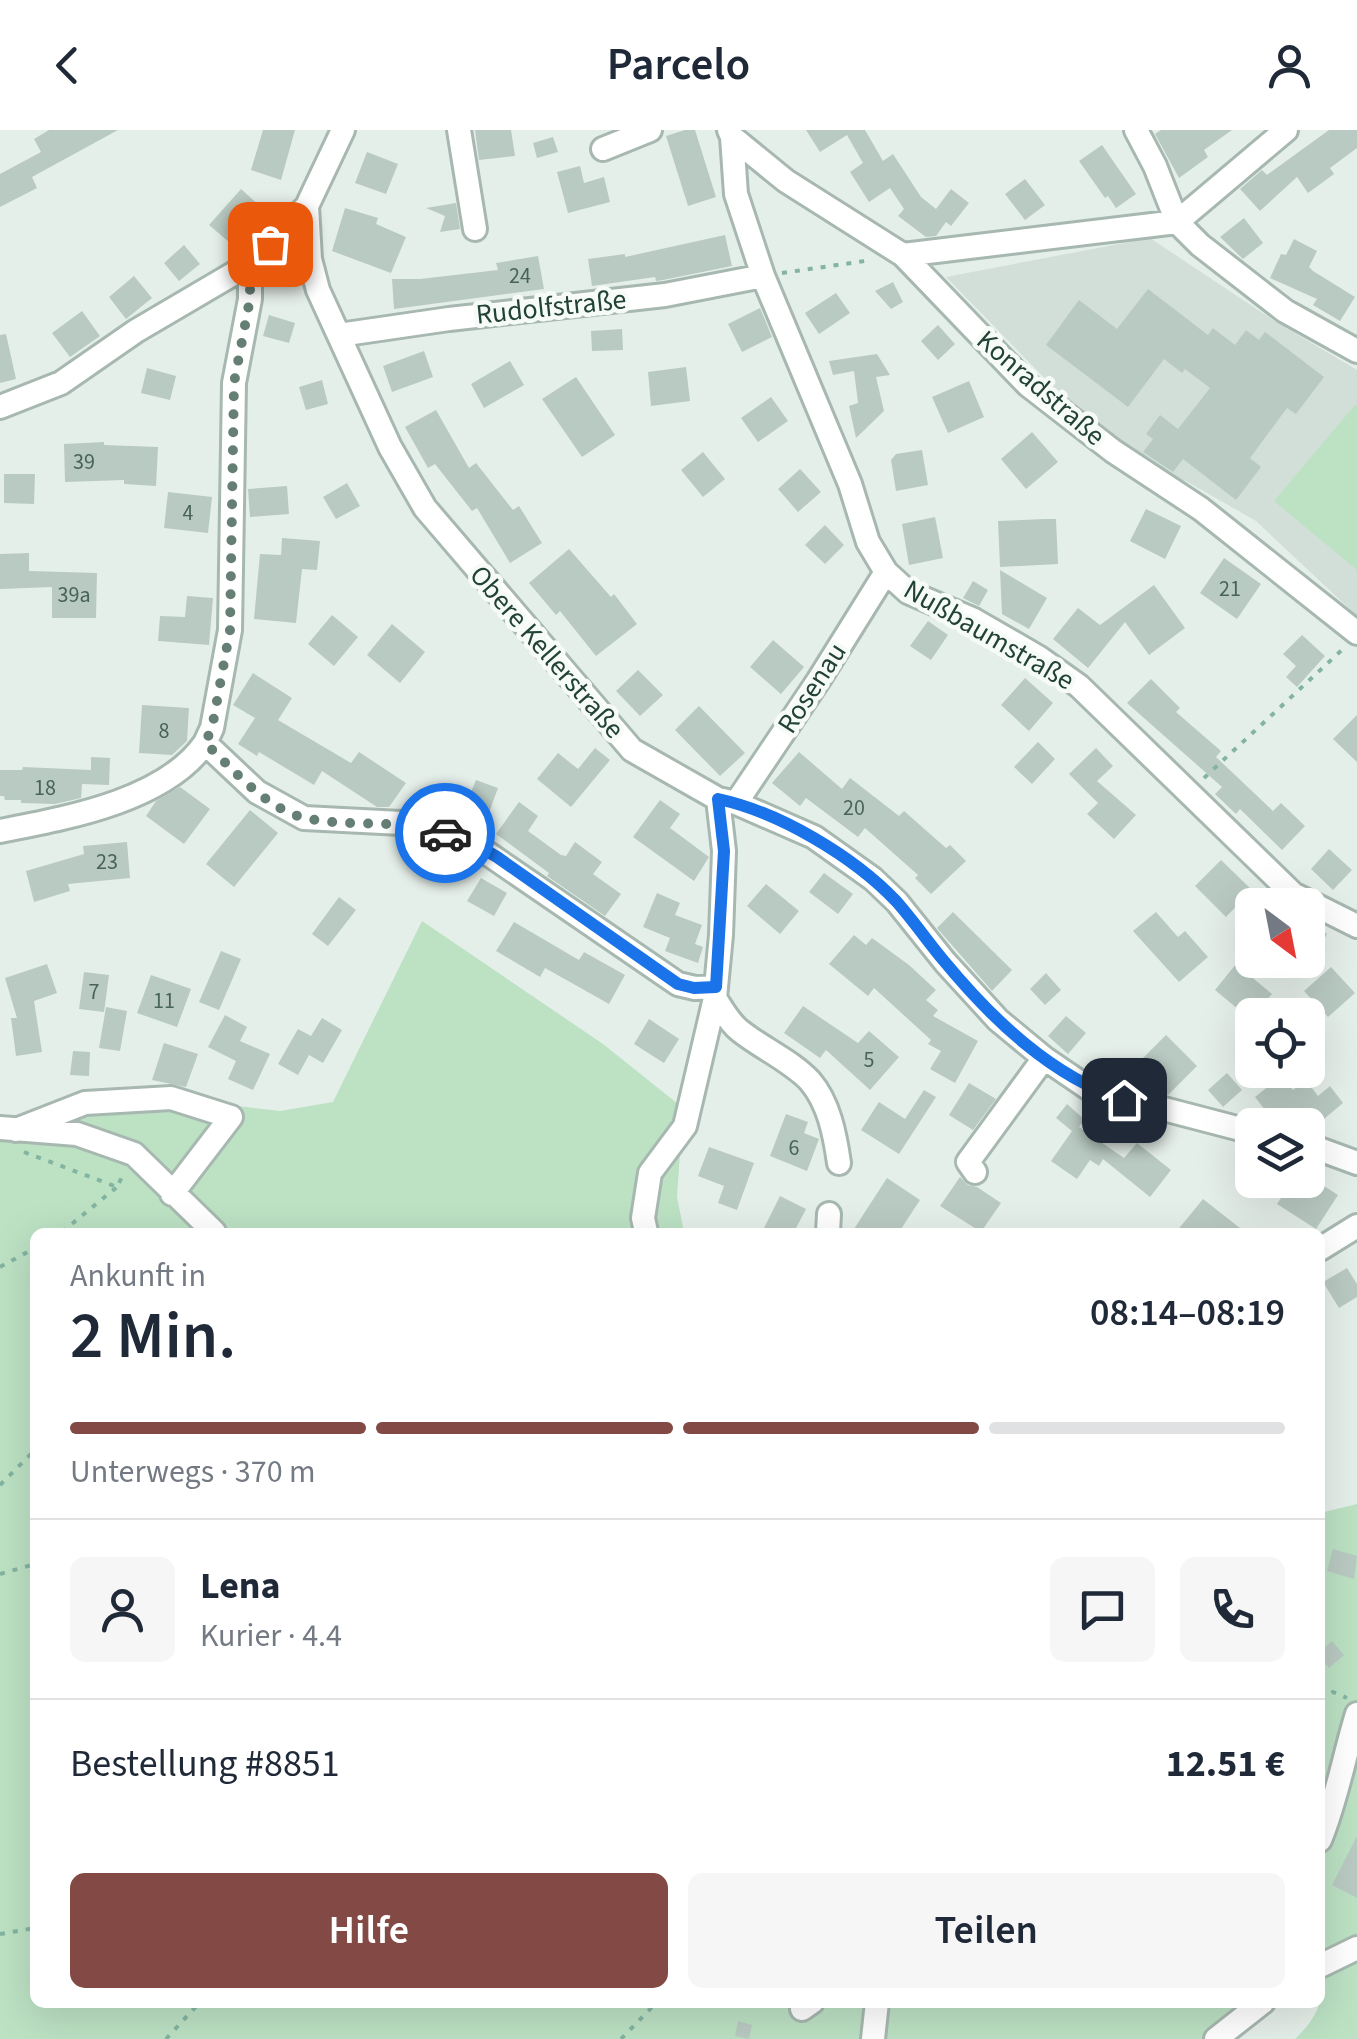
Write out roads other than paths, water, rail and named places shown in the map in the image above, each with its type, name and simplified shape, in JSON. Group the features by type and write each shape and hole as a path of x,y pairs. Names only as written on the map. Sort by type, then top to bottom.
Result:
{"street":[{"path":"0,407 62,383 136,331 250,264 307,206 343,130"},
{"path":"459,130 475,229"},
{"path":"603,149 650,130"},
{"path":"1136,130 1177,222 1200,245 1285,311 1357,351"},
{"path":"903,256 1177,222 1286,130"},
{"name":"Konradstraße","path":"731,133 786,181 903,256 1028,385 1114,451 1202,509 1352,638"},
{"name":"Nußbaumstraße","path":"731,133 736,194 763,276 850,484 868,542 886,572 908,592 974,620 1079,686 1293,894 1357,926"},
{"name":"Obere Kellerstraße","path":"307,206 310,259 318,290 408,483 486,583 632,750 727,801 814,838 873,879 998,1020 1091,1090 1235,1128"},
{"path":"0,831 74,816 133,794 192,762 212,728 230,630 234,383 250,299 250,264"},
{"name":"Rudolfstraße","path":"339,335 665,295 763,276"},
{"name":"Rosenau","path":"727,801 818,681 886,572"},
{"path":"205,743 258,792 304,818 401,823 465,838 678,984 716,993 734,1027 813,1084 826,1109 839,1162"},
{"path":"645,1228 643,1218 650,1173 685,1126 716,993 727,801"},
{"path":"974,1172 968,1162 1044,1058"},
{"path":"10,1135 85,1103 171,1098 231,1117 172,1194"},
{"path":"10,1135 77,1134 134,1154 210,1228"},
{"path":"1325,1151 1357,1162"},
{"path":"1325,1246 1357,1226"},
{"path":"1325,1828 1357,1714"},
{"path":"1325,1964 1357,1948"},
{"path":"873,2039 876,2008"},
{"path":"1216,2039 1255,2008"}]}
